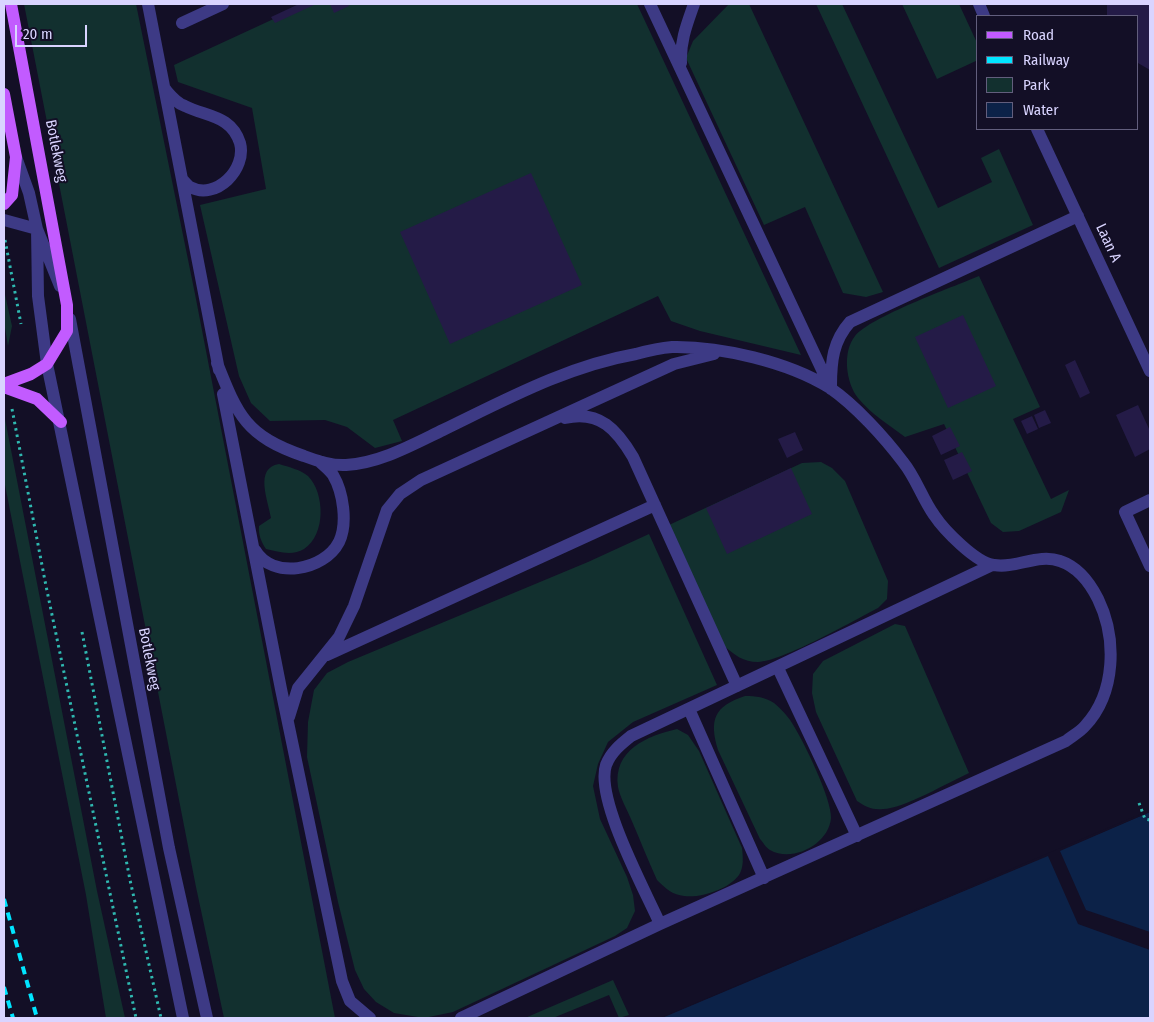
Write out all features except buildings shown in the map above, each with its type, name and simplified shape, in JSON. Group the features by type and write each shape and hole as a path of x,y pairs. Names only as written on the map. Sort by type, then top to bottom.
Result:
{"main road":[{"name":"Botlekweg","path":"11,4 67,305 67,331 47,364"},
{"path":"4,94 16,157 12,195 4,204"},
{"path":"4,385 31,374 47,364"},
{"path":"4,385 36,399 60,422"}],"street":[{"path":"148,4 288,724 342,981 350,1000 370,1018"},
{"path":"182,23 223,4"},
{"path":"650,4 831,389"},
{"path":"681,68 682,39 694,4"},
{"path":"164,88 173,99 184,106 225,121 234,131 240,145 240,159 235,173 228,181 216,187 202,189 190,188 182,179"},
{"name":"Laan A","path":"1037,130 1150,371"},
{"path":"16,157 29,193 37,229 67,305"},
{"path":"831,389 834,348 840,333 850,322 1078,216"},
{"path":"4,220 37,229"},
{"path":"37,229 38,296 47,364 183,1018"},
{"name":"Botlekweg","path":"67,305 84,405 169,848 207,1018"},
{"path":"217,363 235,407 254,431 282,449 319,461 344,466 382,458 561,374 615,357 670,347 729,351 798,372 831,389 866,420 904,462 935,517 968,551 992,565"},
{"path":"288,724 290,707 298,688 339,637 354,606 384,517 400,494 421,480 674,364 729,351"},
{"path":"548,422 571,416 590,417 604,422 620,435 633,457 737,686"},
{"path":"253,546 259,557 267,564 286,569 307,566 327,556 339,542 343,519 341,493 332,473 319,461"},
{"path":"1150,500 1125,512 1150,566"},
{"path":"322,657 655,506"},
{"path":"461,1018 660,924 1066,742 1086,726 1099,705 1108,679 1111,654 1110,630 1104,610 1094,591 1077,570 1060,561 1044,558 992,565 631,736 616,748 606,766 609,808 660,924"},
{"path":"778,668 857,836"},
{"path":"688,709 764,878"}],"path":[{"path":"11,405 46,586 136,1018"},
{"path":"1139,803 1145,819 1150,820"}],"green space":[{"path":"24,4 136,4 195,294 335,1018 224,1018 196,887"},
{"path":"306,4 637,4 801,355 700,331 671,321 658,296 393,420 402,441 375,448 347,427 325,420 270,421 251,403 239,376 200,205 266,189 252,108 178,82 174,65"},
{"path":"729,4 749,4 883,292 866,297 843,293 805,207 764,225 686,58 693,41"},
{"path":"816,4 842,4 938,208 992,182 981,158 999,149 1033,225 939,268"},
{"path":"902,4 959,4 976,41 976,61 937,79"},
{"path":"979,276 1040,407 1013,419 1051,499 1069,490 1061,512 1019,531 1003,532 991,523 944,424 905,437 863,404 854,392 848,376 848,350 855,336 864,328 894,312"},
{"path":"4,290 12,326 8,346 4,322"},
{"path":"5,419 97,891 125,1018 106,1018 86,895 4,480"},
{"path":"821,462 832,468 845,481 888,581 887,599 878,608 818,640 784,655 758,662 744,659 724,646 669,525 802,463"},
{"path":"279,464 298,470 308,476 314,483 318,493 321,514 316,534 311,543 300,551 285,553 266,549 259,533 259,526 271,518 264,486 265,478 271,467"},
{"path":"649,534 717,685 633,722 608,742 598,764 593,786 600,819 627,877 633,895 635,911 627,928 615,936 453,1012 424,1018 394,1013 376,1002 364,989 355,970 338,902 307,757 308,722 314,690 327,673 348,662 588,562"},
{"path":"895,624 905,626 969,773 902,805 876,809 857,801 816,712 812,693 813,674 823,661"},
{"path":"745,696 760,697 771,701 779,707 797,731 822,784 831,818 824,836 808,849 789,854 779,853 767,848 760,839 718,750 714,730 716,716 726,704"},
{"path":"677,729 688,735 699,751 742,848 743,862 739,875 728,885 703,895 686,896 676,894 657,880 618,787 618,774 621,763 634,747 654,736"},
{"path":"613,980 629,1015 619,1018 609,995 553,1018 525,1018"}],"water":[{"path":"1150,812 1150,1018 662,1018"}],"pier":[{"path":"1150,810 1150,812 1060,851 1086,910 1150,932 1150,950 1078,924 1048,856 660,1018"}],"railway":[{"path":"4,899 37,1018"},
{"path":"4,987 13,1018"}]}
